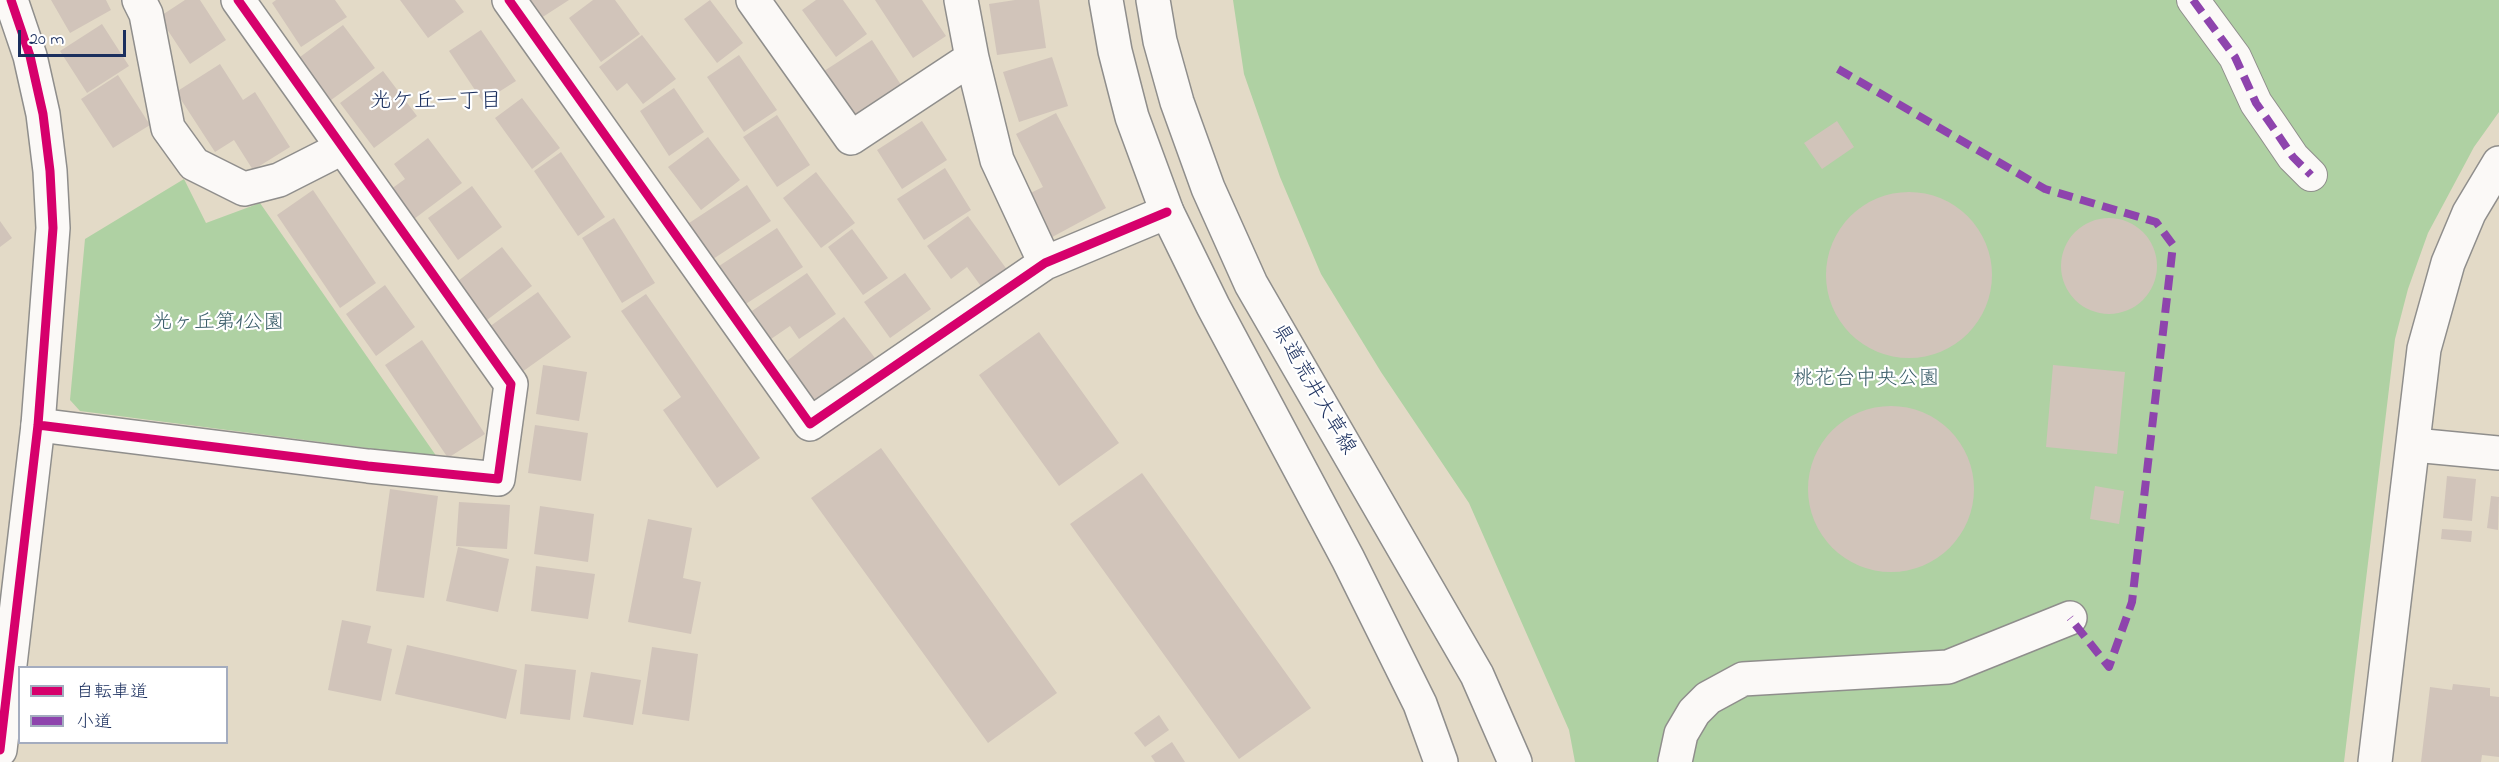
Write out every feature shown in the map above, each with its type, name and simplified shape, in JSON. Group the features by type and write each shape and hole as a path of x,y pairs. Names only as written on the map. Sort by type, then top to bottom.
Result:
{"street":[{"path":"1,740 38,425 53,228 50,171 43,114 30,56 11,0"},
{"path":"139,0 146,14 168,128 194,164 244,189 279,180 342,148"},
{"path":"38,425 368,466 498,479 511,384 238,0"},
{"path":"509,0 810,424 1045,263 1167,212"},
{"path":"753,0 851,138 972,58"},
{"path":"961,0 972,58 997,160 1045,263"},
{"path":"1106,0 1115,51 1132,117 1167,212 1213,306 1348,559 1415,693 1441,762"},
{"name":"県道荒井大草線","path":"1153,0 1160,41 1177,102 1208,188 1251,284 1477,675 1515,762"},
{"path":"2193,0 2235,57 2256,104 2266,119 2293,157 2311,175"},
{"path":"2375,762 2424,350 2448,263 2469,213 2499,163"},
{"path":"2414,445 2499,453"},
{"path":"1675,762 1681,734 1694,712 1708,698 1743,680 1948,667 2070,618"}],"green space":[{"name":"桃花台中央公園","path":"1233,0 2499,0 2499,112 2474,147 2428,233 2408,289 2395,339 2344,762 1575,762 1569,730 1469,503 1381,372 1321,274 1280,177 1244,74"},
{"name":"光ヶ丘第1公園","path":"184,179 206,223 260,203 437,457 80,411 70,400 85,239"}],"building":[{"path":"51,0 106,0 111,10 70,33"},
{"path":"185,0 200,0 226,40 190,64 159,17"},
{"path":"276,0 335,0 347,17 301,47 272,3"},
{"path":"400,0 455,0 464,12 428,38"},
{"path":"525,0 569,0 538,20"},
{"path":"593,0 615,0 640,34 601,62 569,18"},
{"path":"710,0 743,43 717,63 684,19"},
{"path":"816,0 843,0 867,34 836,57 802,10"},
{"path":"875,0 922,0 946,36 913,58"},
{"path":"1015,0 1039,0 1046,48 997,55 989,4"},
{"path":"102,24 129,66 87,93 60,51"},
{"path":"343,25 375,68 327,103 296,60"},
{"path":"481,30 516,81 483,102 449,51"},
{"path":"642,35 676,79 643,104 627,83 617,91 599,67"},
{"path":"872,40 905,91 856,124 821,73"},
{"path":"739,55 777,110 744,132 707,77"},
{"path":"1052,57 1068,106 1019,122 1003,72"},
{"path":"220,64 243,100 255,92 290,147 253,170 234,140 215,152 176,92"},
{"path":"383,71 417,116 374,148 340,103"},
{"path":"118,75 150,125 113,148 81,99"},
{"path":"674,88 704,132 669,156 640,111"},
{"path":"522,98 560,148 532,169 495,118"},
{"path":"1056,113 1106,208 1043,242 1020,198 1043,187 1016,134"},
{"path":"777,115 810,165 777,187 743,137"},
{"path":"922,121 947,160 902,189 877,150"},
{"path":"1837,121 1854,147 1822,169 1804,143"},
{"path":"708,137 740,180 701,210 668,167"},
{"path":"428,138 462,183 410,222 387,192 405,179 394,164"},
{"path":"561,152 605,217 578,236 534,171"},
{"path":"945,168 971,210 924,240 897,199"},
{"path":"816,172 855,223 821,248 783,198"},
{"path":"747,185 771,221 710,261 686,225"},
{"path":"472,186 502,227 458,260 428,218"},
{"path":"313,190 376,283 340,308 277,215"},
{"path":"1909,192 1941,199 1955,206 1967,217 1978,229 1985,243 1992,275 1985,307 1978,321 1967,333 1955,344 1941,351 1909,358 1877,351 1863,344 1851,333 1840,321 1833,307 1826,275 1833,243 1840,229 1851,217 1863,206 1877,199"},
{"path":"968,216 1008,271 983,289 967,267 951,279 927,246"},
{"path":"614,218 655,283 622,303 582,238"},
{"path":"2109,218 2127,222 2143,232 2153,248 2157,266 2153,284 2143,300 2127,310 2109,314 2091,310 2075,300 2065,284 2061,266 2065,248 2075,232 2091,222"},
{"path":"0,221 12,238 0,247"},
{"path":"777,228 803,267 741,307 716,268"},
{"path":"852,229 888,278 863,295 828,247"},
{"path":"502,247 532,286 487,320 458,281"},
{"path":"807,273 836,314 799,339 790,326 771,339 752,311"},
{"path":"905,273 931,309 890,338 864,302"},
{"path":"385,285 415,327 376,356 346,314"},
{"path":"538,292 571,337 522,372 489,327"},
{"path":"646,294 760,458 717,488 663,410 681,397 621,311"},
{"path":"844,317 875,358 814,405 783,364"},
{"path":"1039,332 1119,443 1059,486 979,375"},
{"path":"422,340 485,434 448,458 385,365"},
{"path":"543,365 587,372 579,421 536,414"},
{"path":"2053,365 2125,372 2117,454 2046,447"},
{"path":"1891,406 1923,413 1937,420 1949,431 1960,443 1967,457 1974,489 1967,521 1960,535 1949,547 1937,558 1923,565 1891,572 1859,565 1845,558 1833,547 1822,535 1815,521 1808,489 1815,457 1822,443 1833,431 1845,420 1859,413"},
{"path":"535,425 588,433 581,481 528,473"},
{"path":"881,448 1057,693 988,743 811,498"},
{"path":"1142,473 1311,708 1239,759 1070,524"},
{"path":"2447,476 2476,479 2472,521 2443,518"},
{"path":"2095,486 2124,491 2119,524 2090,519"},
{"path":"390,489 438,496 424,598 376,591"},
{"path":"2491,496 2499,497 2498,530 2487,528"},
{"path":"459,502 510,505 507,549 456,546"},
{"path":"540,506 594,514 588,562 534,554"},
{"path":"648,519 692,528 683,578 701,582 691,634 628,622"},
{"path":"2442,529 2472,531 2471,542 2441,539"},
{"path":"458,547 509,559 498,612 446,601"},
{"path":"536,566 595,574 588,619 531,611"},
{"path":"342,620 371,626 367,643 392,649 381,701 328,690"},
{"path":"407,645 517,670 506,719 395,694"},
{"path":"652,647 698,654 689,721 642,714"},
{"path":"525,664 576,670 570,720 520,714"},
{"path":"591,672 641,680 633,725 583,717"},
{"path":"2453,684 2490,688 2490,696 2499,697 2499,757 2482,755 2481,762 2421,762 2430,687 2452,690"},
{"path":"1159,715 1169,730 1145,747 1134,733"},
{"path":"1172,742 1185,762 1155,762 1151,756"}],"marked path":[{"path":"2193,0 2235,57 2256,103 2293,157 2311,175"},
{"path":"1838,69 2045,189 2156,222 2173,245 2132,602 2109,667 2070,618"}],"cycle path":[{"path":"0,750 38,425 53,228 50,171 43,114 30,56 11,0"},
{"path":"38,425 368,466 498,479 511,384 238,0"},
{"path":"509,0 810,424 1045,263 1167,212"}],"district":[{"name":"光ケ丘一丁目","path":"436,103"}]}
